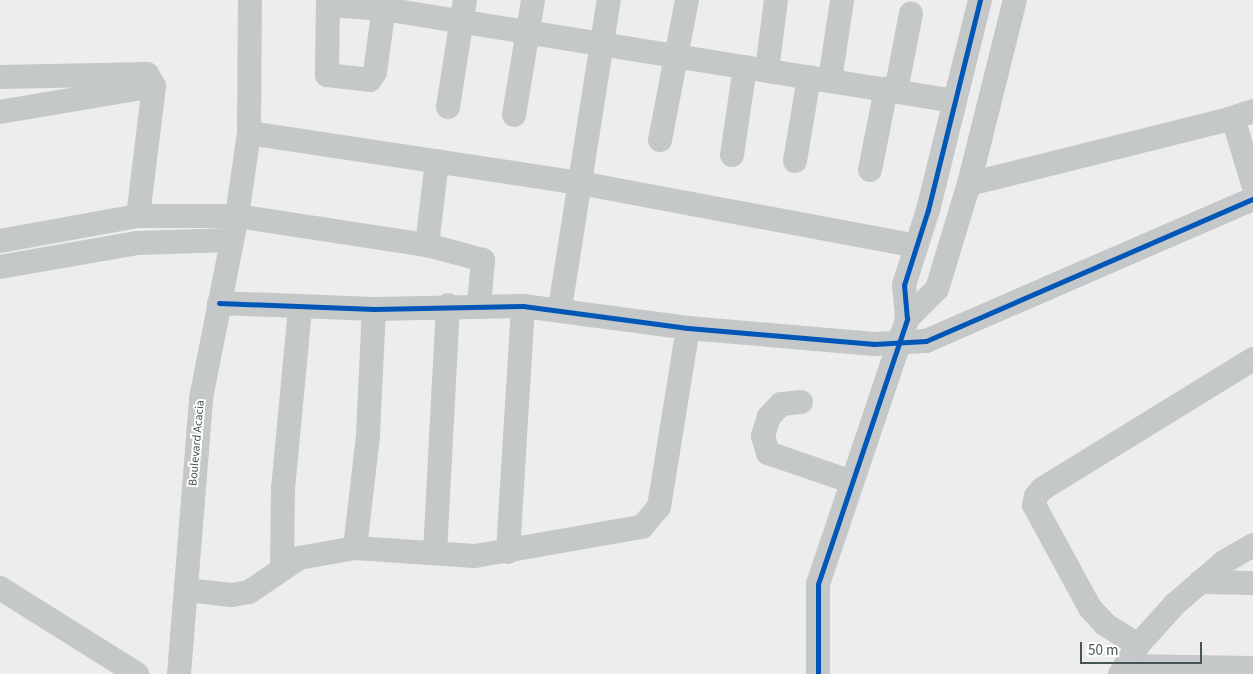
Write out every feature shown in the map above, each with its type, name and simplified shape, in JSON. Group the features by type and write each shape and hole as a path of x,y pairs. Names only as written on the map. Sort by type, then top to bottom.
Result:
{"street":[{"name":"Boulevard Acacia","path":"179,674 201,398 237,216 249,133 250,0"},
{"path":"514,114 534,0"},
{"path":"560,308 608,0"},
{"path":"660,140 687,0"},
{"path":"732,155 776,0"},
{"path":"818,674 818,584 907,320 904,286 980,0"},
{"path":"907,320 937,289 969,184 1015,0"},
{"path":"796,161 842,1"},
{"path":"384,5 373,76 370,80 333,78 327,75 328,3 384,5 464,11 528,32 954,101"},
{"path":"448,107 464,11"},
{"path":"870,170 911,13"},
{"path":"0,77 142,72 154,86 138,216"},
{"path":"0,112 154,86"},
{"path":"969,184 1229,119 1253,111"},
{"path":"1229,119 1235,125 1253,184"},
{"path":"249,133 580,183 916,246"},
{"path":"427,245 437,161"},
{"path":"219,304 374,309 448,304 523,306 560,308 688,328 900,343 926,341 1253,199"},
{"path":"0,241 138,216 237,216 427,245 482,260 479,305"},
{"path":"0,267 138,244 231,240"},
{"path":"435,553 448,304"},
{"path":"508,552 523,306"},
{"path":"282,569 283,490 300,308"},
{"path":"355,548 368,435 374,309"},
{"path":"186,590 232,595 249,592 299,558 355,548 435,553 508,552 629,530 651,520 660,507 688,328"},
{"path":"1138,645 1105,624 1090,608 1034,505 1036,496 1042,488 1253,359"},
{"path":"801,402 781,404 769,417 763,436 768,453 852,482"},
{"path":"1122,670 1138,645 1175,604 1200,582 1253,545"},
{"path":"1200,582 1253,583"},
{"path":"0,588 137,674"},
{"path":"1122,670 1253,668"}],"cycle path":[{"path":"818,674 818,584 907,319 904,285 928,210 980,0"},
{"path":"219,303 374,309 523,306 688,328 874,344 926,341 1253,199"}]}
